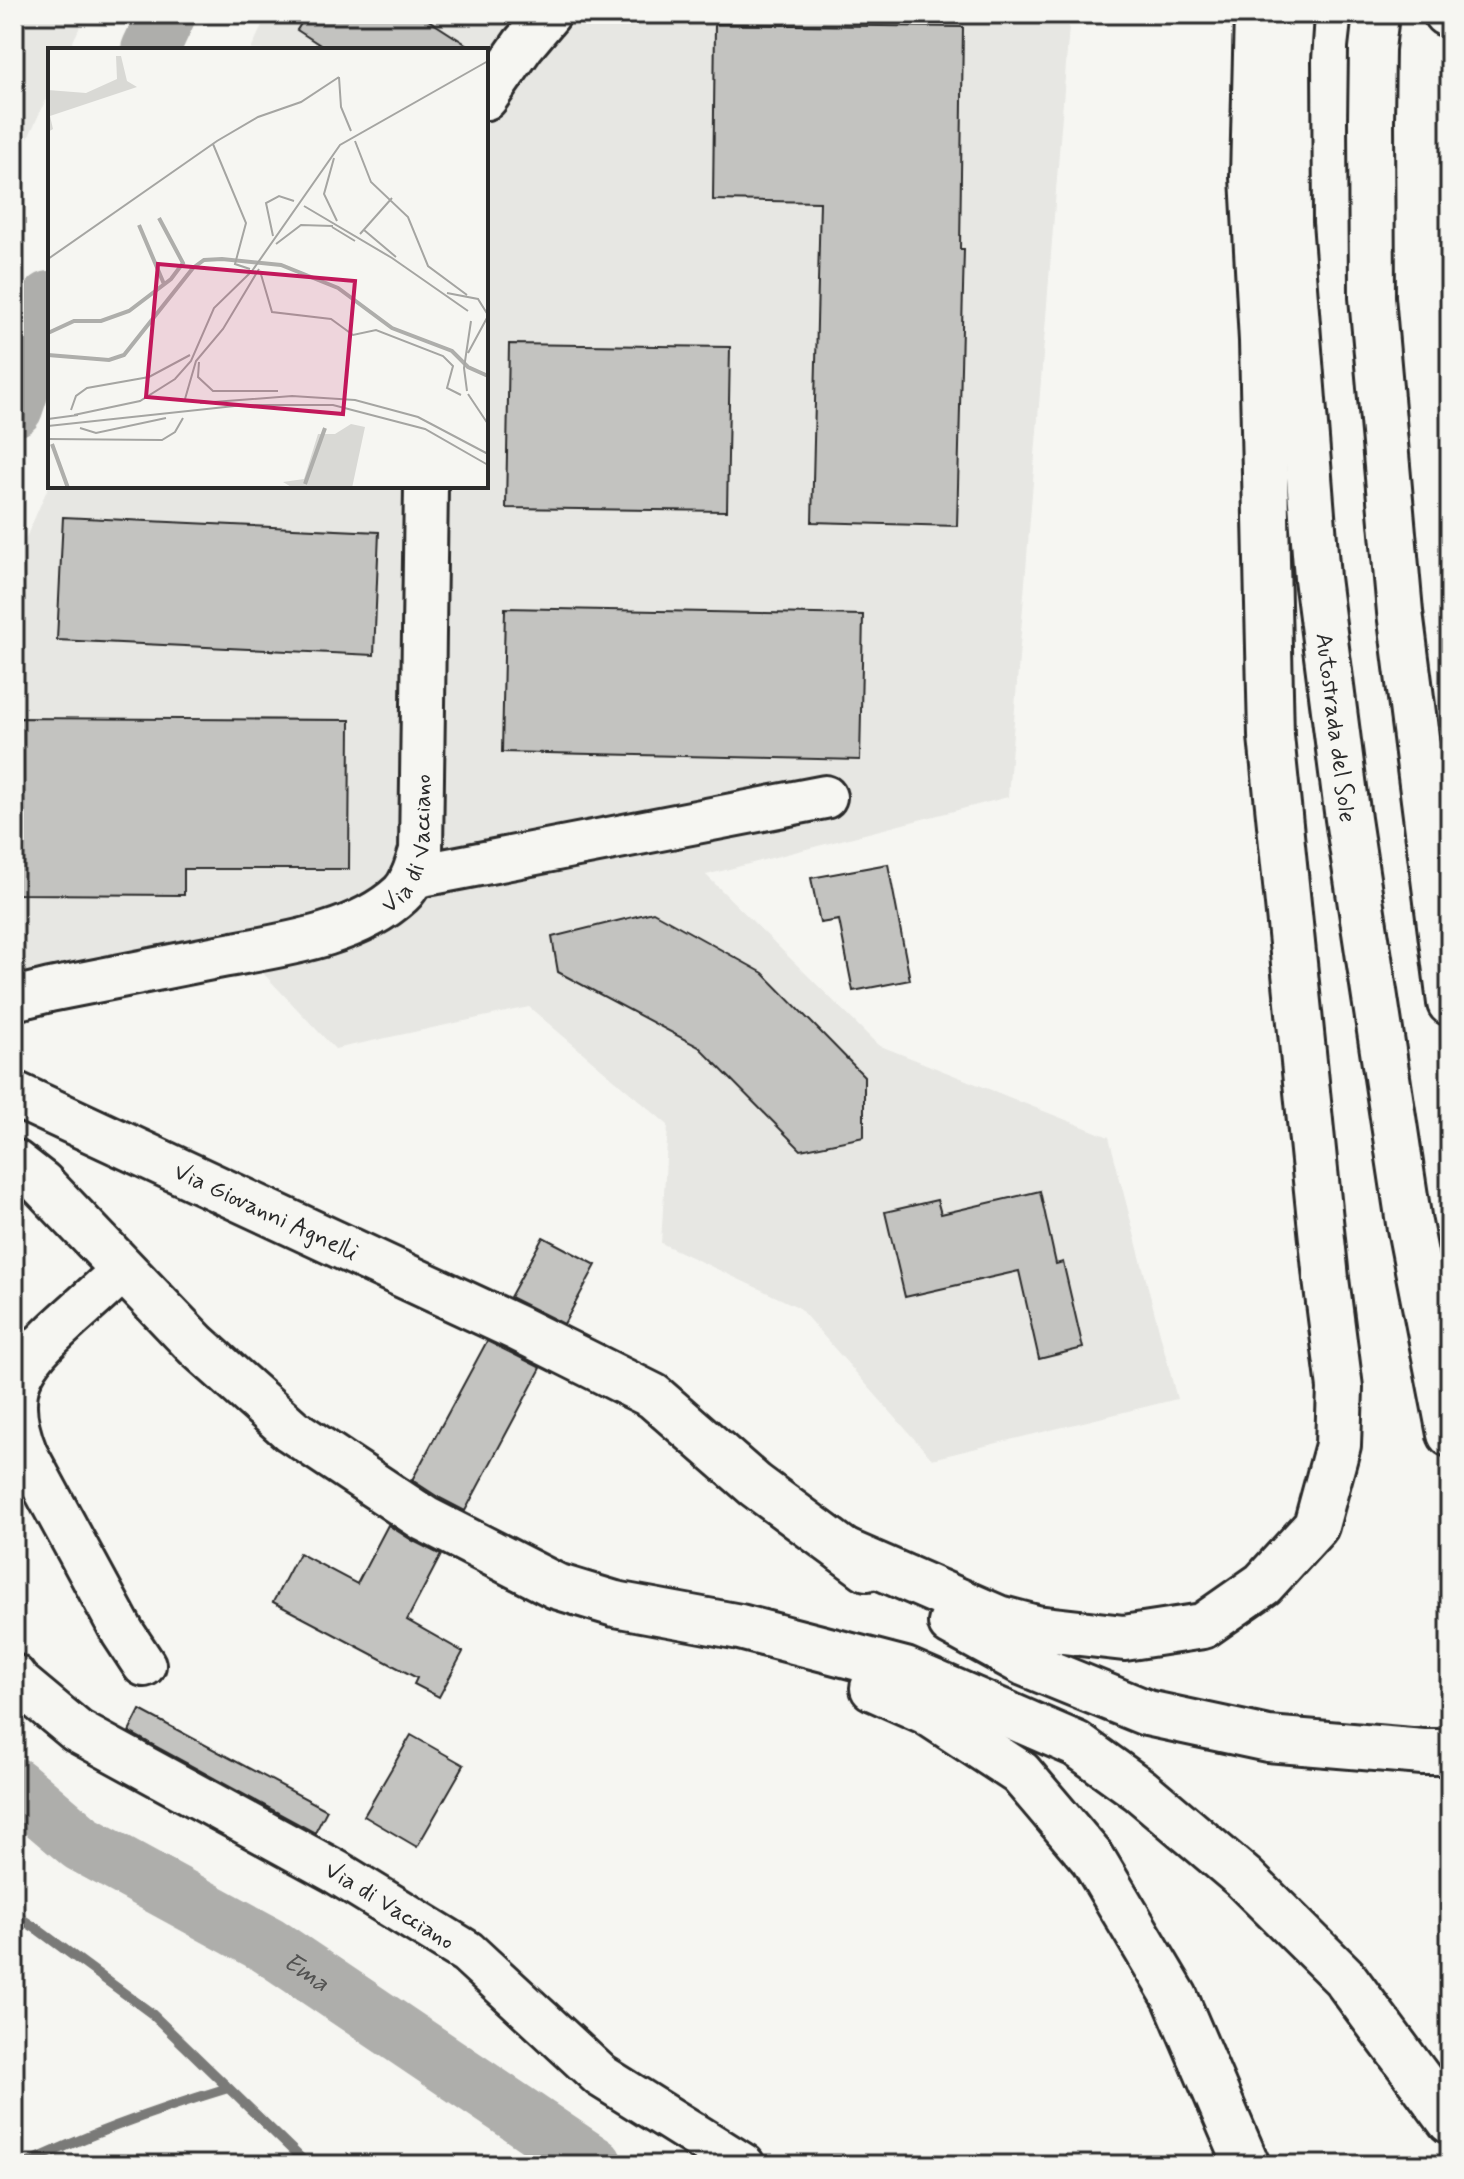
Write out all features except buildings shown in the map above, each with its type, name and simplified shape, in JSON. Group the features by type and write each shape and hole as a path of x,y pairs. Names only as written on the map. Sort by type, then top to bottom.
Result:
{"highway":[{"path":"844,1551 998,1618 1036,1628 1124,1638 1203,1626 1263,1584 1316,1526 1338,1445 1340,1388 1326,1279 1271,736 1262,341 1253,177 1257,14"},
{"name":"Autostrada del Sole","path":"1291,14 1288,59 1289,223 1317,578 1350,835 1409,1223 1450,1434"},
{"path":"1376,14 1371,107 1372,297 1400,612 1450,1003"},
{"name":"Via Giovanni Agnelli","path":"14,1094 517,1328 653,1396 755,1485 844,1551"},
{"path":"14,1162 41,1183 196,1345 291,1430 425,1519 556,1586 615,1604 740,1627 905,1670 1076,1744 1140,1790 1244,1878 1344,1977 1450,2121"},
{"path":"844,1551 903,1596 1024,1663 1147,1713 1268,1739 1450,1752"},
{"path":"740,1627 927,1712 1020,1773 1093,1859 1175,1997 1247,2165"}],"street":[{"path":"488,95 549,14"},
{"name":"Via di Vacciano","path":"14,999 302,940 349,926 390,904 404,891 421,851 426,488"},
{"path":"412,877 825,797"},
{"path":"123,1270 40,1345 26,1363 15,1396 15,1411 16,1429 26,1454 123,1633 144,1665"},
{"name":"Via di Vacciano","path":"14,1676 77,1731 336,1872 467,1952 601,2076 743,2165"}],"shaded area":[{"path":"14,14 86,14 70,48 48,48 48,95 14,168"},
{"path":"267,14 1070,14 1008,797 706,875 878,1045 1109,1137 1177,1399 932,1459 798,1307 661,1243 668,1125 529,1007 335,1049 262,972 14,1011 14,565 48,488 488,488 488,48 252,48"}],"waterway":[{"name":"Ema","path":"151,48 167,14"},
{"name":"Ema","path":"14,408 48,306"},
{"name":"Ema","path":"14,1786 81,1843 268,1945 594,2165"},
{"path":"14,1914 151,2013 308,2165"},
{"path":"24,2165 125,2122 228,2088"}]}
